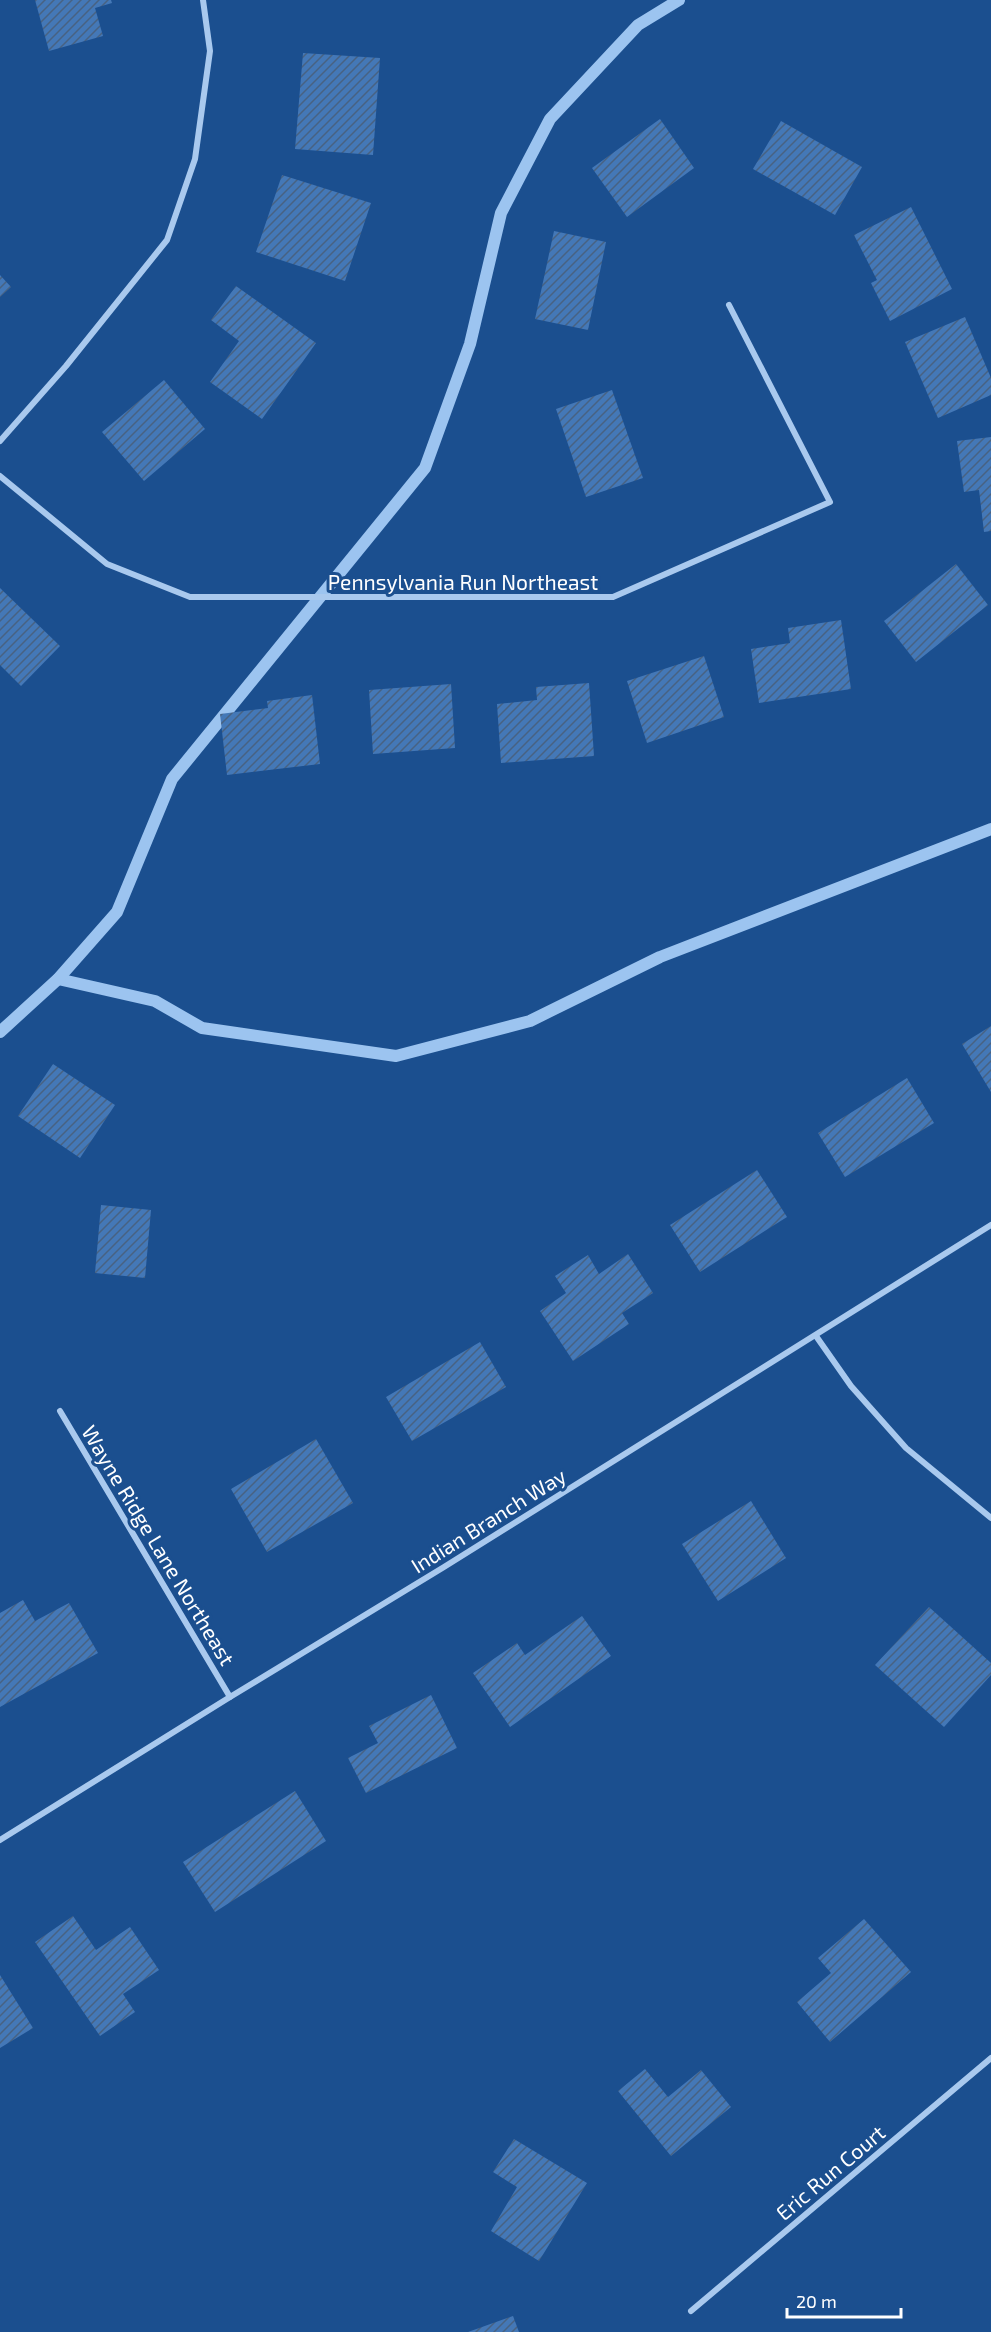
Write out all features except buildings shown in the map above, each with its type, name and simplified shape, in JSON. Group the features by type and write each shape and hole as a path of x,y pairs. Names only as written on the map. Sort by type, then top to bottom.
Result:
{"street":[{"path":"0,441 66,366 167,240 195,159 210,51 203,0"},
{"name":"Pennsylvania Run Northeast","path":"0,476 107,564 190,597 613,597 830,502 729,305"},
{"name":"Indian Branch Way","path":"0,1840 444,1567 991,1225"},
{"path":"816,1335 851,1386 906,1448 991,1518"},
{"name":"Wayne Ridge Lane Northeast","path":"60,1411 230,1697"},
{"name":"Eric Run Court","path":"691,2311 991,2058"}],"waterway":[{"path":"0,1032 58,979 117,912 172,779 425,468 470,344 501,213 550,119 638,25 679,0"},
{"path":"58,979 155,1001 202,1028 396,1056 530,1021 660,957 991,829"}]}
